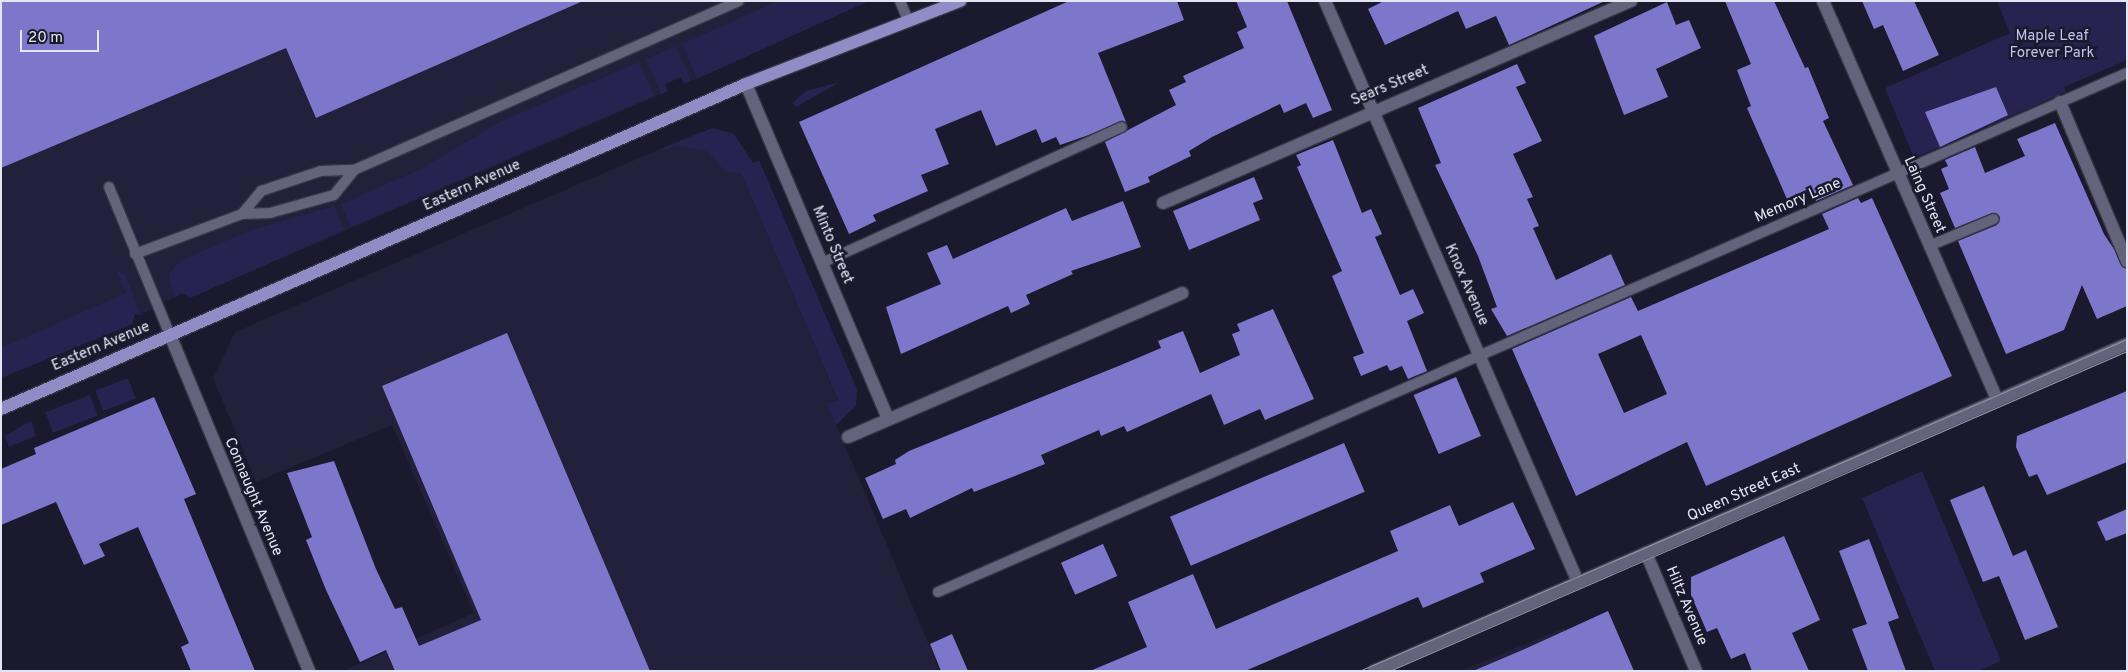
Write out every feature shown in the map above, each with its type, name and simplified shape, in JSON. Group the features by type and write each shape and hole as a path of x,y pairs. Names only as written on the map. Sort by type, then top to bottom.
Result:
{"main road":[{"name":"Eastern Avenue","path":"1,409 746,84 960,1"}],"street":[{"name":"Knox Avenue","path":"1326,1 1371,112 1479,352 1578,582"},
{"name":"Sears Street","path":"1162,203 1631,1"},
{"name":"Laing Street","path":"1823,1 1997,400"},
{"name":"Minto Street","path":"746,84 888,419"},
{"path":"2060,102 2127,261"},
{"path":"848,437 1182,293"},
{"name":"Connaught Avenue","path":"170,335 309,671"},
{"name":"Queen Street East","path":"1374,671 2127,344"},
{"name":"Hiltz Avenue","path":"1646,553 1696,671"}],"lane":[{"path":"242,214 262,191 322,171 354,170 739,1"},
{"path":"900,1 908,20"},
{"name":"Memory Lane","path":"938,592 1269,449 1479,352 1898,175 2127,74"},
{"path":"822,263 1122,128"},
{"path":"135,254 242,214 270,213 334,196 354,170"},
{"path":"109,187 170,335"},
{"path":"1929,246 1994,219"}],"shaded area":[{"path":"1,1 869,1 684,84 681,77 665,84 668,91 190,298 182,293 141,315 135,313 126,327 1,378"},
{"path":"697,133 741,173 838,401 828,405 940,671 343,671 474,613 392,425 256,482 213,378 235,332"},
{"path":"1564,628 1582,671 1461,671"}],"green space":[{"path":"778,1 869,1 697,79 682,44"},
{"name":"Maple Leaf Forever Park","path":"1997,1 2127,1 2127,60 2064,87 2066,92 1914,158 1885,88 2010,33"},
{"path":"676,46 691,81 684,84 681,77 665,84 668,91 661,94 646,59"},
{"path":"639,62 654,96 351,227 341,204 421,169 500,122"},
{"path":"840,82 796,107 792,103 806,91"},
{"path":"712,128 734,134 753,163 759,160 857,389 856,406 836,425 827,404 838,400 741,173 726,172 706,151 678,146 654,152"},
{"path":"334,206 344,230 190,298 182,293 175,298 168,275 180,261 251,230"},
{"path":"117,271 125,274 141,315 135,314 132,324 1,378 1,348 126,293"},
{"path":"128,378 136,399 103,411 95,391"},
{"path":"90,395 98,416 53,433 45,412"},
{"path":"31,421 36,436 9,447 4,436"},
{"path":"1922,471 2001,661 1978,671 1935,671 1862,498"}],"building":[{"path":"1,1 583,1 316,118 286,48 1,168"},
{"path":"1069,1 1177,1 1184,20 1098,53 1126,122 1060,145 1056,137 1042,143 1036,129 996,146 981,110 935,129 949,164 921,175 928,191 873,215 876,221 849,234 799,122"},
{"path":"1236,1 1287,1 1332,110 1313,118 1306,103 1284,113 1280,104 1212,137 1189,151 1191,156 1148,177 1150,182 1125,192 1105,142 1176,105 1169,90 1186,82 1183,76 1244,48 1237,32 1247,27"},
{"path":"1384,1 1605,1 1509,45 1496,16 1466,29 1458,11 1385,45 1368,9"},
{"path":"1725,1 1774,1 1805,68 1808,67 1829,118 1823,121 1853,185 1816,201 1811,188 1787,199 1747,108 1751,106 1737,70 1751,64"},
{"path":"1862,1 1914,1 1939,55 1903,71 1883,25 1874,29"},
{"path":"1667,2 1676,25 1689,20 1701,48 1656,69 1668,97 1624,115 1594,36"},
{"path":"1517,64 1526,83 1516,87 1542,141 1513,154 1533,197 1527,199 1539,226 1533,228 1556,280 1611,254 1625,285 1507,336 1491,309 1497,307 1478,256 1435,165 1441,163 1418,108"},
{"path":"1996,87 2008,115 1940,147 1925,112"},
{"path":"2055,123 2104,234 2127,269 2127,306 2097,319 2082,285 2064,330 2006,354 1958,241 1997,225 2000,217 1992,213 1955,228 1940,193 1949,189 1941,169 1948,166 1945,160 1975,147 1985,173 2025,156 2017,139"},
{"path":"1333,140 1362,213 1371,209 1382,234 1375,237 1400,295 1413,289 1424,313 1407,321 1427,371 1408,379 1402,366 1390,371 1387,365 1361,376 1353,357 1364,353 1332,276 1342,271 1297,167 1301,165 1296,155"},
{"path":"1254,177 1263,199 1253,203 1260,220 1189,250 1173,211"},
{"path":"1858,198 1861,203 1872,198 1952,376 1706,486 1687,442 1576,496 1512,349 1631,297 1638,311 1829,229 1822,214","holes":["1641,335 1667,394 1624,413 1598,354"]},
{"path":"1123,201 1141,247 1071,271 1073,274 1026,295 1030,304 1011,313 1008,306 901,354 886,307 941,284 927,253 947,245 953,259 1066,208 1072,221"},
{"path":"1273,309 1314,399 1265,420 1260,409 1224,425 1211,394 1127,432 1124,426 1101,436 1099,430 1041,455 1045,464 974,492 972,488 910,518 906,509 883,519 865,478 896,464 895,460 909,451 1161,348 1158,341 1183,331 1200,373 1240,355 1232,334 1240,331 1237,324"},
{"path":"507,333 650,671 395,671 386,650 360,662 326,590 306,540 312,537 287,473 334,461 376,569 395,609 402,607 419,646 481,620 382,386"},
{"path":"1456,377 1481,436 1439,454 1414,395"},
{"path":"2127,391 2127,462 2047,495 2037,474 2029,477 2016,447 2017,436"},
{"path":"154,397 196,494 184,499 255,671 191,671 181,647 189,643 138,527 99,544 105,556 84,565 56,502 1,525 1,469 36,454 34,448"},
{"path":"1344,443 1365,492 1191,566 1170,517"},
{"path":"1984,486 2013,556 2026,550 2058,627 2025,640 1999,576 1983,582 1950,500"},
{"path":"1513,502 1535,549 1480,573 1484,582 1423,608 1418,597 1245,671 1090,671 1147,647 1128,602 1193,574 1216,629 1398,551 1390,531 1450,505 1459,526"},
{"path":"2127,509 2127,533 2106,541 2097,522"},
{"path":"1784,536 1820,620 1792,633 1809,671 1752,671 1745,653 1731,659 1717,628 1707,632 1691,595 1691,577"},
{"path":"1869,539 1899,618 1888,622 1906,671 1868,671 1852,629 1867,624 1839,551"},
{"path":"1103,544 1117,576 1075,595 1061,563"},
{"path":"1608,611 1634,671 1473,671 1527,648"},
{"path":"952,634 968,671 941,671 930,644"}],"tram line":[{"path":"1359,671 2127,339"},
{"path":"1389,671 2127,351"}]}
